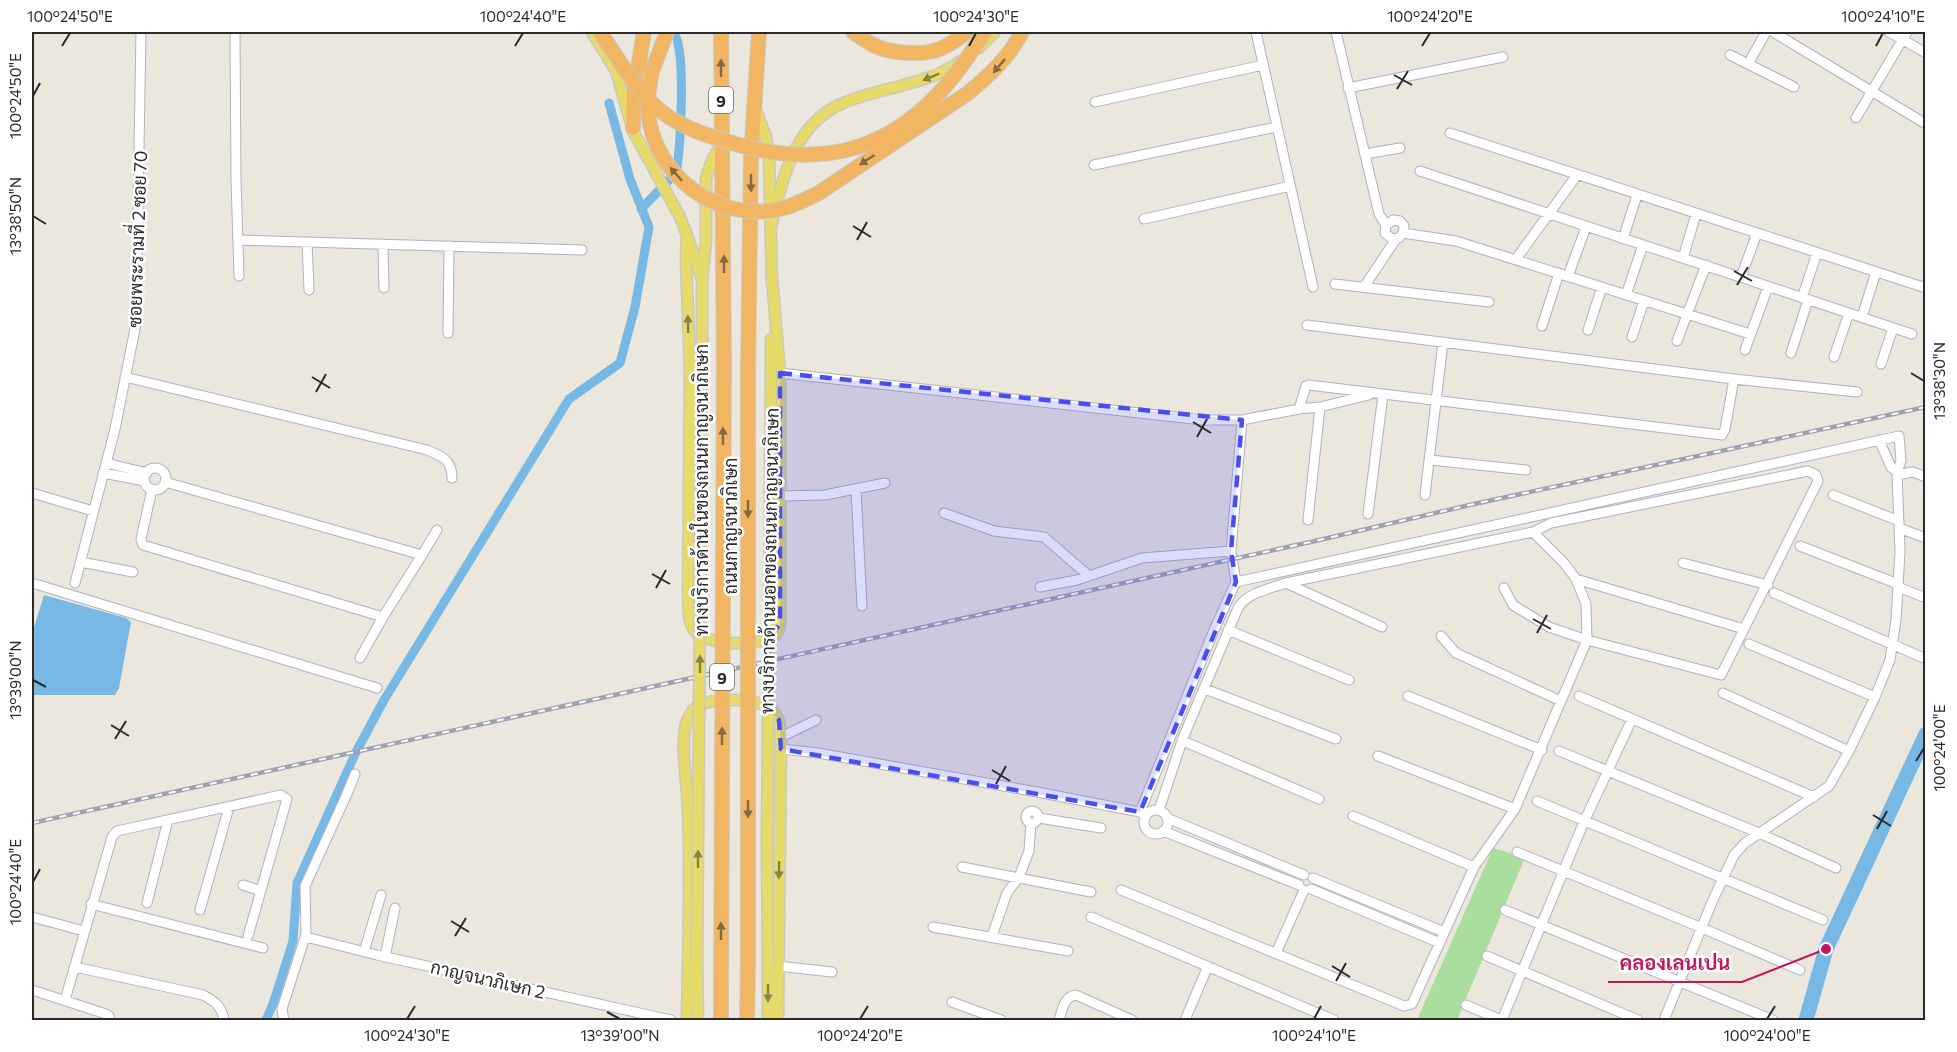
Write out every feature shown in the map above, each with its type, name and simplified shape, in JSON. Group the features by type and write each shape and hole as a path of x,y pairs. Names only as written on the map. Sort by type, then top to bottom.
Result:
{"highway":[{"path":"600,32 644,94 671,118 701,133 735,144 778,154 803,156 850,149 880,138 904,123 924,108 948,84 985,32"},
{"path":"633,128 634,93 644,32"},
{"path":"667,32 652,71 647,111 651,132 660,153 673,172 696,192 726,208 745,210 779,209 819,193 968,93 991,74 1022,32"},
{"name":"ถนนกาญจนาภิเษก","path":"721,32 724,364 721,1020"},
{"path":"853,32 874,45 894,52 934,51 967,32"},
{"name":"ถนนกาญจนาภิเษก","path":"747,1020 748,367 751,158 760,35"}],"main road":[{"path":"592,32 616,72 633,128 680,217 702,280"},
{"path":"771,227 790,158 807,131 822,116 839,104 926,80 950,69 974,53 995,32"},
{"name":"ทางบริการด้านนอกของถนนกาญจนาภิเษก","path":"754,104 770,156 776,371 767,830 773,966 768,1020"},
{"name":"ทางบริการด้านในของถนนกาญจนาภิเษก","path":"698,1020 702,280 706,241 706,178 721,144"},
{"path":"687,235 690,380 688,594 690,623 694,631 705,639 744,643 771,638 777,633 780,624 780,496 776,371"},
{"path":"687,1020 688,812 684,737 686,725 698,705 731,699 760,704 773,710 779,720 781,737 773,966 778,1020"}],"street":[{"name":"ซอยพระรามที่ 2 ซอย 70","path":"75,583 105,468 136,324 141,32"},
{"path":"235,32 239,276"},
{"path":"1256,32 1313,288"},
{"path":"1336,32 1379,214 1386,225 1385,233 1392,239 1400,236 1448,239 1750,334"},
{"path":"1748,64 1766,32"},
{"path":"1773,32 1926,124"},
{"path":"1888,32 1904,35 1926,53"},
{"path":"1856,118 1904,35"},
{"path":"1730,55 1794,87"},
{"path":"1348,88 1503,57"},
{"path":"1095,102 1263,65"},
{"path":"1094,165 1276,127"},
{"path":"1450,133 1926,288"},
{"path":"1365,154 1400,148"},
{"path":"1420,171 1912,334"},
{"path":"1516,259 1577,175"},
{"path":"1144,219 1290,186"},
{"path":"1623,239 1637,195"},
{"path":"1683,258 1696,214"},
{"path":"1364,287 1400,236 1404,226 1400,221 1393,220 1386,225"},
{"path":"1542,326 1586,227"},
{"path":"1741,277 1757,233"},
{"path":"238,240 582,250"},
{"path":"307,242 309,290"},
{"path":"382,244 384,288"},
{"path":"1626,295 1643,245"},
{"path":"448,333 449,246"},
{"path":"1791,352 1817,253"},
{"path":"1677,341 1706,266"},
{"path":"1862,317 1876,272"},
{"path":"1335,284 1489,302"},
{"path":"1588,330 1602,287"},
{"path":"1745,351 1767,287"},
{"path":"1632,337 1644,301"},
{"path":"1834,357 1849,313"},
{"path":"1306,325 1857,392"},
{"path":"1881,364 1893,328"},
{"path":"1425,495 1443,342"},
{"path":"776,371 1190,419 1242,420 1320,407 1380,393"},
{"path":"125,377 406,443 445,458 452,470 452,478"},
{"path":"1299,409 1306,386 1309,385 1722,435 1734,378"},
{"path":"1368,514 1380,393"},
{"path":"1308,520 1320,407"},
{"path":"1242,420 1231,551 1236,582 1143,814 1145,827 1153,833 1163,831 1440,943"},
{"path":"1236,582 1899,436 1901,461 1897,474 1898,586 1890,660 1849,751 1829,786 1745,843 1734,855 1664,1020"},
{"path":"1879,440 1891,467 1897,474"},
{"path":"1430,460 1526,470"},
{"path":"105,468 146,477"},
{"path":"152,469 162,471 165,482 161,488 152,489 147,486 146,477 152,469"},
{"path":"1159,810 1183,741 1228,630 1238,608 1253,594 1286,583 1533,532 1551,523 1808,471 1816,475 1818,481 1721,675 1587,640 1549,627 1514,605 1504,588"},
{"path":"1897,474 1913,472 1926,477"},
{"path":"165,482 422,555"},
{"path":"780,496 825,495 885,483"},
{"path":"152,489 141,539 142,545 383,617"},
{"path":"856,489 862,606"},
{"path":"32,493 93,511"},
{"path":"1833,495 1926,538"},
{"path":"944,513 994,531 1044,537 1089,576"},
{"path":"360,658 437,530"},
{"path":"1120,890 1409,1006 1412,1004 1474,867 1515,809 1587,640 1586,604 1576,579 1564,563 1533,532"},
{"path":"1800,546 1926,598"},
{"path":"1040,587 1067,583 1142,558 1231,551"},
{"path":"81,562 133,572"},
{"path":"1683,563 1768,585"},
{"path":"1576,579 1744,629"},
{"path":"32,583 377,688"},
{"path":"1286,583 1382,627"},
{"path":"1774,593 1926,659"},
{"path":"1228,630 1349,680"},
{"path":"1441,636 1456,653 1561,701"},
{"path":"1749,644 1875,697"},
{"path":"1205,689 1336,739"},
{"path":"1723,693 1849,751"},
{"path":"1408,696 1542,750"},
{"path":"1579,696 1814,797"},
{"path":"1466,1005 1501,1020 1584,821 1632,719"},
{"path":"781,737 816,720"},
{"path":"1183,741 1319,799"},
{"path":"780,749 818,753 1037,792 1143,814 1159,810 1167,818 1444,933"},
{"path":"1559,751 1759,833 1836,868"},
{"path":"1378,756 1515,809"},
{"path":"284,1020 282,1009 306,937 305,886 355,774"},
{"path":"992,936 1007,893 1019,877 1029,851 1037,792"},
{"path":"65,1000 91,904 112,837 117,831 281,795 287,799 248,936"},
{"path":"1537,801 1823,920"},
{"path":"200,910 229,807"},
{"path":"1353,816 1474,867"},
{"path":"1034,817 1101,828"},
{"path":"1163,831 1167,818"},
{"path":"147,903 168,820"},
{"path":"1517,852 1800,970"},
{"path":"962,867 1091,892"},
{"path":"1305,888 1300,878 1308,877"},
{"path":"1276,953 1305,888 1314,885 1308,877"},
{"path":"243,885 261,891"},
{"path":"363,952 381,895"},
{"path":"91,904 263,948"},
{"path":"385,957 395,908"},
{"path":"1505,910 1773,1020"},
{"path":"32,916 84,931"},
{"path":"1091,917 1334,1020"},
{"path":"933,927 1068,951"},
{"name":"กาญจนาภิเษก 2","path":"306,937 363,952 671,1020"},
{"path":"1487,956 1638,1020"},
{"path":"773,966 832,972"},
{"path":"1185,1020 1208,966"},
{"path":"75,967 203,995 216,1003 223,1011 224,1020"},
{"path":"32,990 106,1014 110,1020"},
{"path":"1059,1020 1066,999 1076,995 1132,1020"},
{"path":"952,1002 1001,1020"}],"highlighted area":[{"path":"780,373 1242,420 1231,551 1236,582 1140,812 781,749 779,720 768,708 768,639 780,624"}],"green space":[{"path":"1493,848 1524,860 1457,1020 1417,1020"}],"water":[{"path":"44,595 126,618 131,622 119,688 115,695 32,695 32,634"}],"waterway":[{"path":"641,209 670,179 677,167 681,118 681,74 680,55 673,32"},
{"path":"266,1020 293,941 297,883 356,752 384,700 569,399 620,363 635,307 649,227 630,179 609,103"},
{"path":"1806,1020 1826,949 1926,734"}],"railway":[{"path":"32,823 1474,504 1926,407"}],"place":[{"name":"คลองเลนเปน","path":"1826,949"}]}
